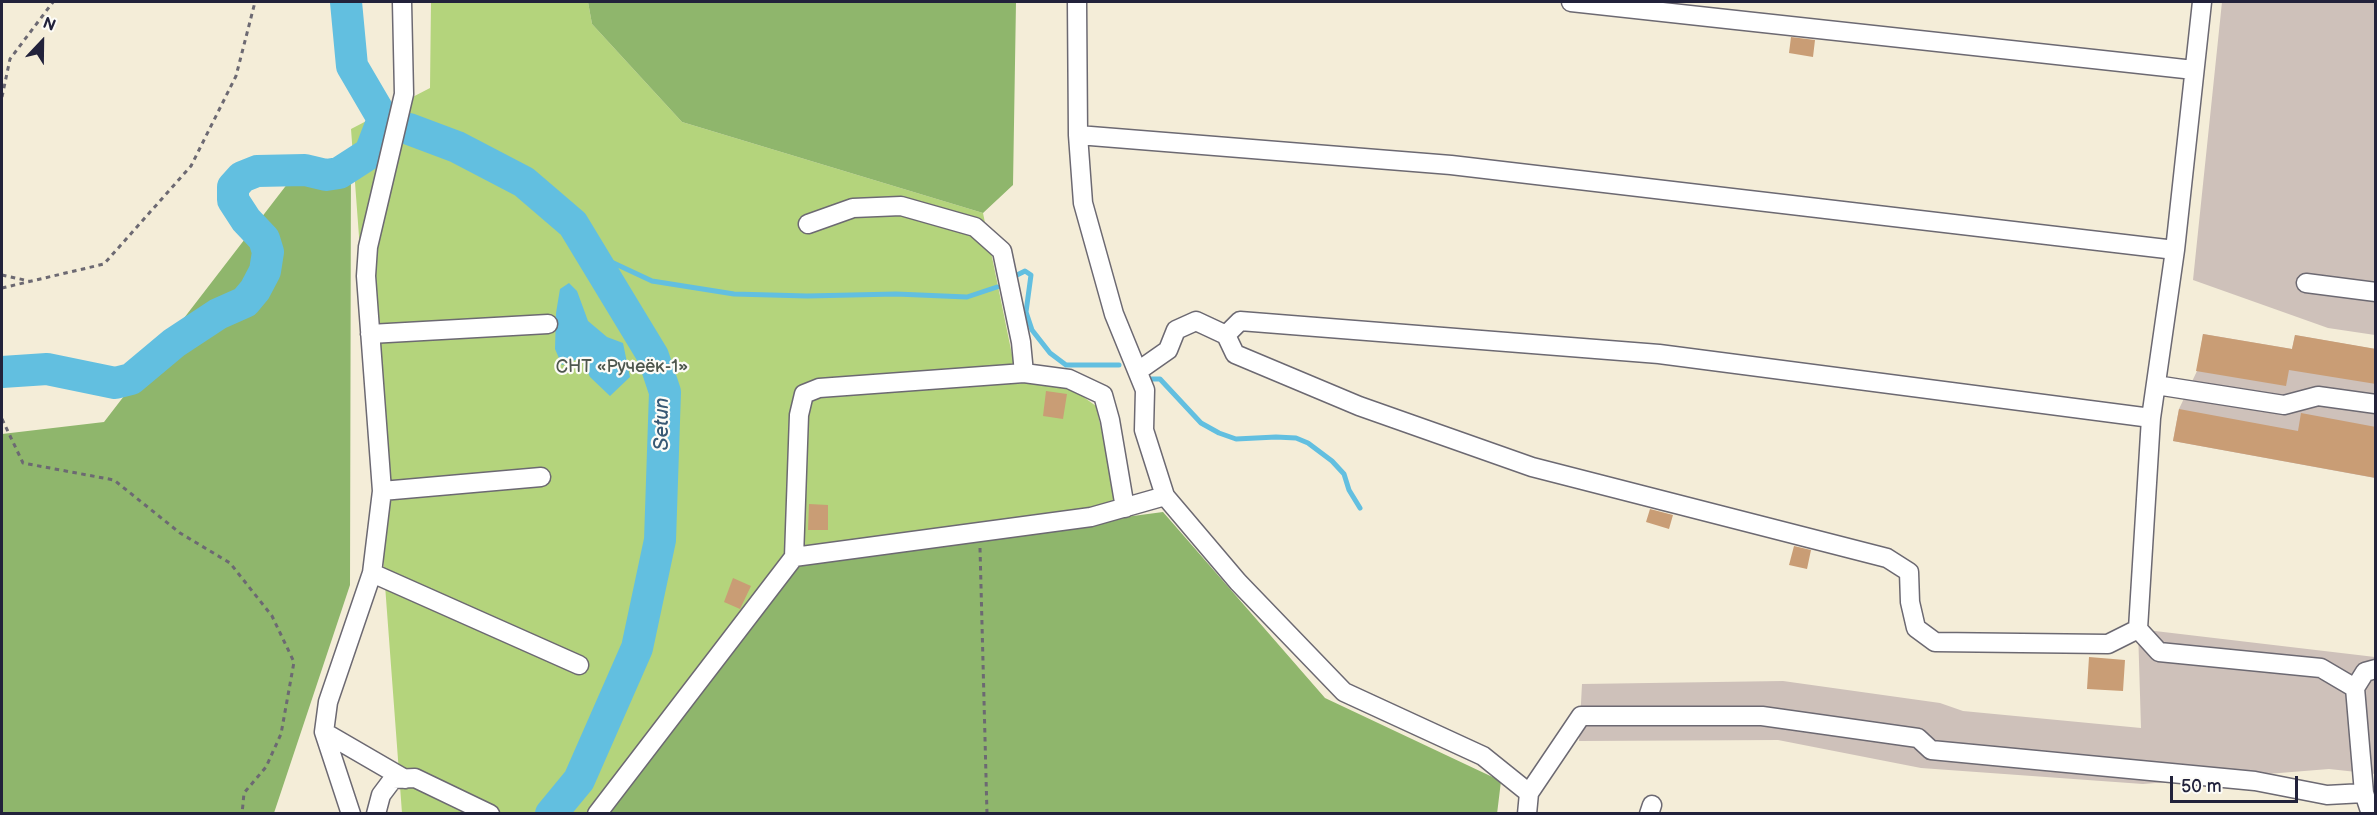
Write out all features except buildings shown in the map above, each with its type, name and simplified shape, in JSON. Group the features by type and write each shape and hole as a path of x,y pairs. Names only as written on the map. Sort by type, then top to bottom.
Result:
{"street":[{"path":"351,813 324,732 328,702 372,573 382,491 366,276 368,247 404,93 402,2"},
{"path":"1077,2 1078,135 1083,203 1114,314 1145,390 1144,430 1165,496 1238,582 1344,692 1483,756 1529,793"},
{"path":"1570,2 2194,70"},
{"path":"2202,2 2175,250 2151,418 2138,629 2159,652 2321,668 2355,688"},
{"path":"1078,135 1451,165 2175,250"},
{"path":"808,224 853,208 901,206 975,227 1002,251 1021,342 1024,373"},
{"path":"2306,283 2376,292"},
{"path":"1137,371 1168,350 1176,330 1196,321 1226,335 1235,354 1359,406 1532,467 1887,558 1909,572 1910,602 1916,628 1935,642 2108,644 2138,629"},
{"path":"1226,335 1240,321 1659,354 2151,418"},
{"path":"370,334 548,324"},
{"path":"597,813 794,556 799,415 804,394 819,388 1024,373 1069,379 1102,395 1110,420 1125,508"},
{"path":"2156,386 2284,405 2318,396 2376,404"},
{"path":"382,491 541,477"},
{"path":"794,556 1091,517 1165,496"},
{"path":"372,573 579,665"},
{"path":"2371,813 2364,793 2355,688 2365,672 2376,669"},
{"path":"1527,813 1529,793 1581,716 1762,716 1918,738 1930,750 2255,781 2327,795 2364,793"},
{"path":"324,732 405,779"},
{"path":"376,813 381,795 393,779 415,778 490,813"}],"path":[{"path":"2,97 10,59 53,2"},
{"path":"2,288 104,264 191,166 236,76 255,2"},
{"path":"2,275 31,281"},
{"path":"2,419 23,463 114,480 180,533 230,563 272,615 294,662 281,734 266,767 244,793 242,813"},
{"path":"980,548 987,813"}],"shaded area":[{"path":"2222,2 2375,2 2375,335 2328,328 2193,280"},
{"path":"2203,334 2292,349 2295,335 2375,349 2375,478 2173,441 2179,409 2197,371"},
{"path":"2138,629 2375,657 2375,774 2329,769 2143,784 1921,768 1778,740 1579,741 1582,684 1783,681 1940,703 1963,711 2141,728"}],"green space":[{"name":"СНТ «Ручеёк-1»","path":"431,2 588,2 592,24 682,122 983,213 1018,384 1029,381 1071,388 1096,406 1119,507 590,813 402,813 351,129 430,88"},
{"path":"588,2 1016,2 1013,185 983,213 682,122 592,24"},
{"path":"351,155 350,585 274,813 2,813 2,434 104,422 288,183"},
{"path":"1163,512 1325,698 1501,781 1497,814 603,814 794,561"}],"water":[{"path":"569,283 577,291 588,321 607,337 623,343 630,377 610,396 590,377 581,358 562,365 555,349 556,313 560,289"}],"waterway":[{"path":"2,372 47,369 115,383 131,379 174,343 218,314 245,302 255,290 265,271 268,252 264,239 246,220 233,200 233,187 242,177 257,171 305,170 326,175 339,173 370,153 383,119 352,66 346,2"},
{"name":"Setun","path":"409,129 457,147 524,182 573,224 653,356 665,392 660,540 637,648 579,780 551,814"},
{"path":"590,252 652,281 734,294 807,296 896,294 967,297 997,287"},
{"path":"1011,278 1025,271 1031,275 1026,312 1032,330 1050,353 1066,365 1119,365"},
{"path":"1151,379 1160,379 1201,423 1219,433 1236,439 1296,438 1308,443 1332,461 1344,474 1349,490 1360,508"}]}
